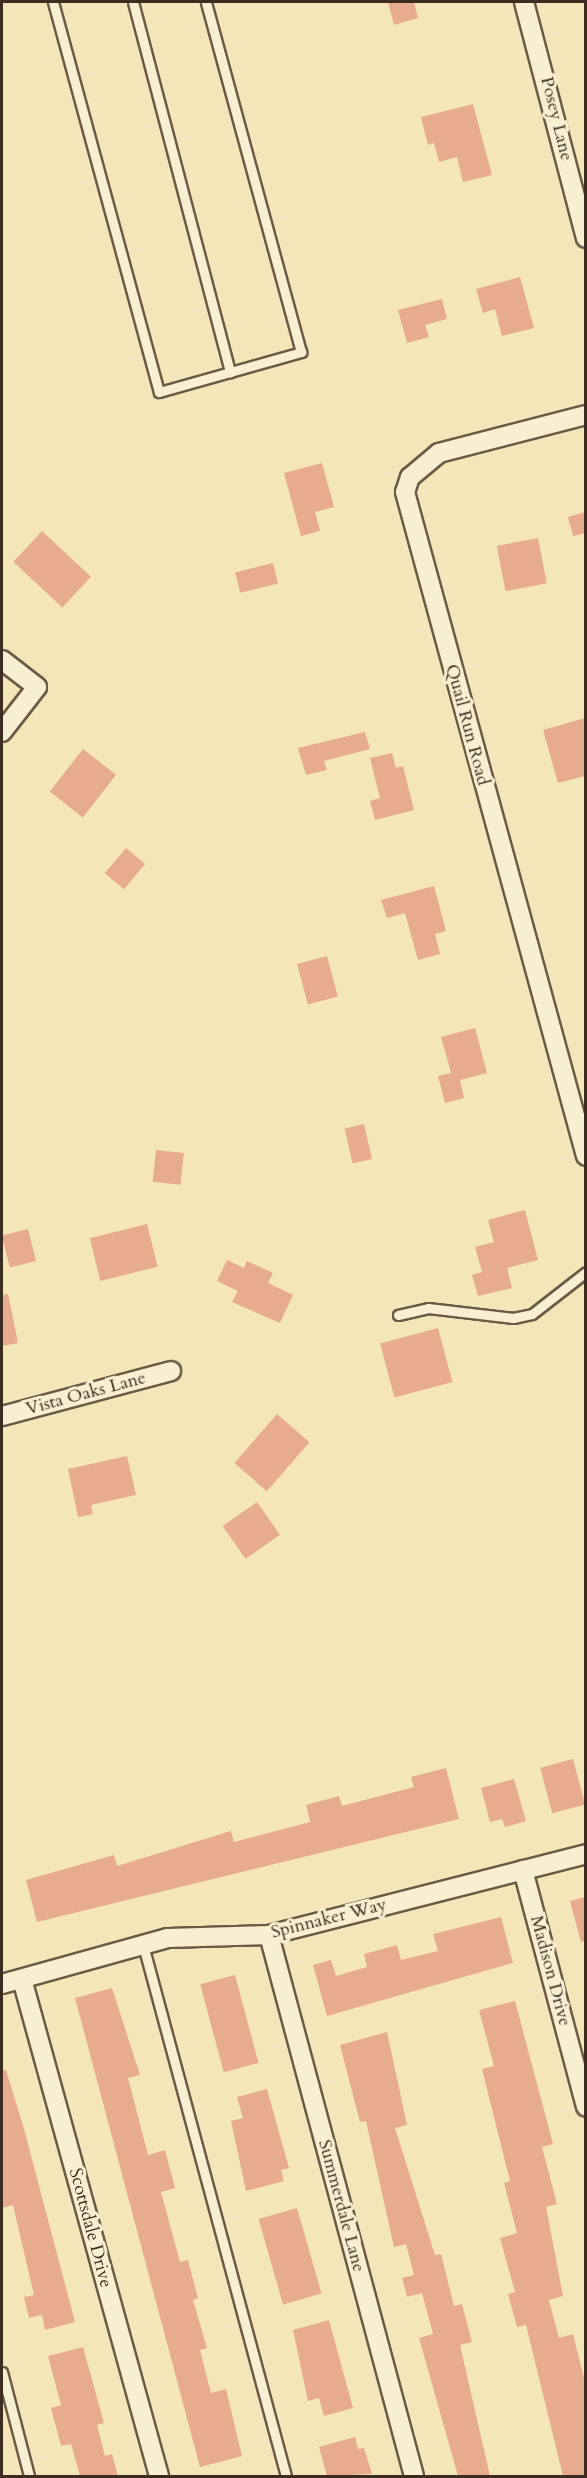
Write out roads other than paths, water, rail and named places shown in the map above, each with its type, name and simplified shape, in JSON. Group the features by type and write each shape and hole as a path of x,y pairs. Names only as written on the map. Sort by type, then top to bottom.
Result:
{"street":[{"name":"Posey Lane","path":"524,2 585,238"},
{"name":"Quail Run Road","path":"585,415 439,453 410,477 405,492 585,1155"},
{"path":"2,660 37,687 2,732"},
{"name":"Vista Oaks Lane","path":"2,1416 171,1371"},
{"name":"Spinnaker Way","path":"2,1984 168,1938 269,1935 585,1854"},
{"name":"Madison Drive","path":"523,1870 584,2097"},
{"name":"Summerdale Lane","path":"269,1935 414,2476"},
{"name":"Scottsdale Drive","path":"22,1979 159,2476"}],"lane":[{"path":"54,2 159,392 301,352 206,2"},
{"path":"133,2 230,372"},
{"path":"398,1315 428,1308 513,1318 532,1314 585,1272"},
{"path":"143,1945 286,2476"},
{"path":"2,2372 29,2476"}]}
